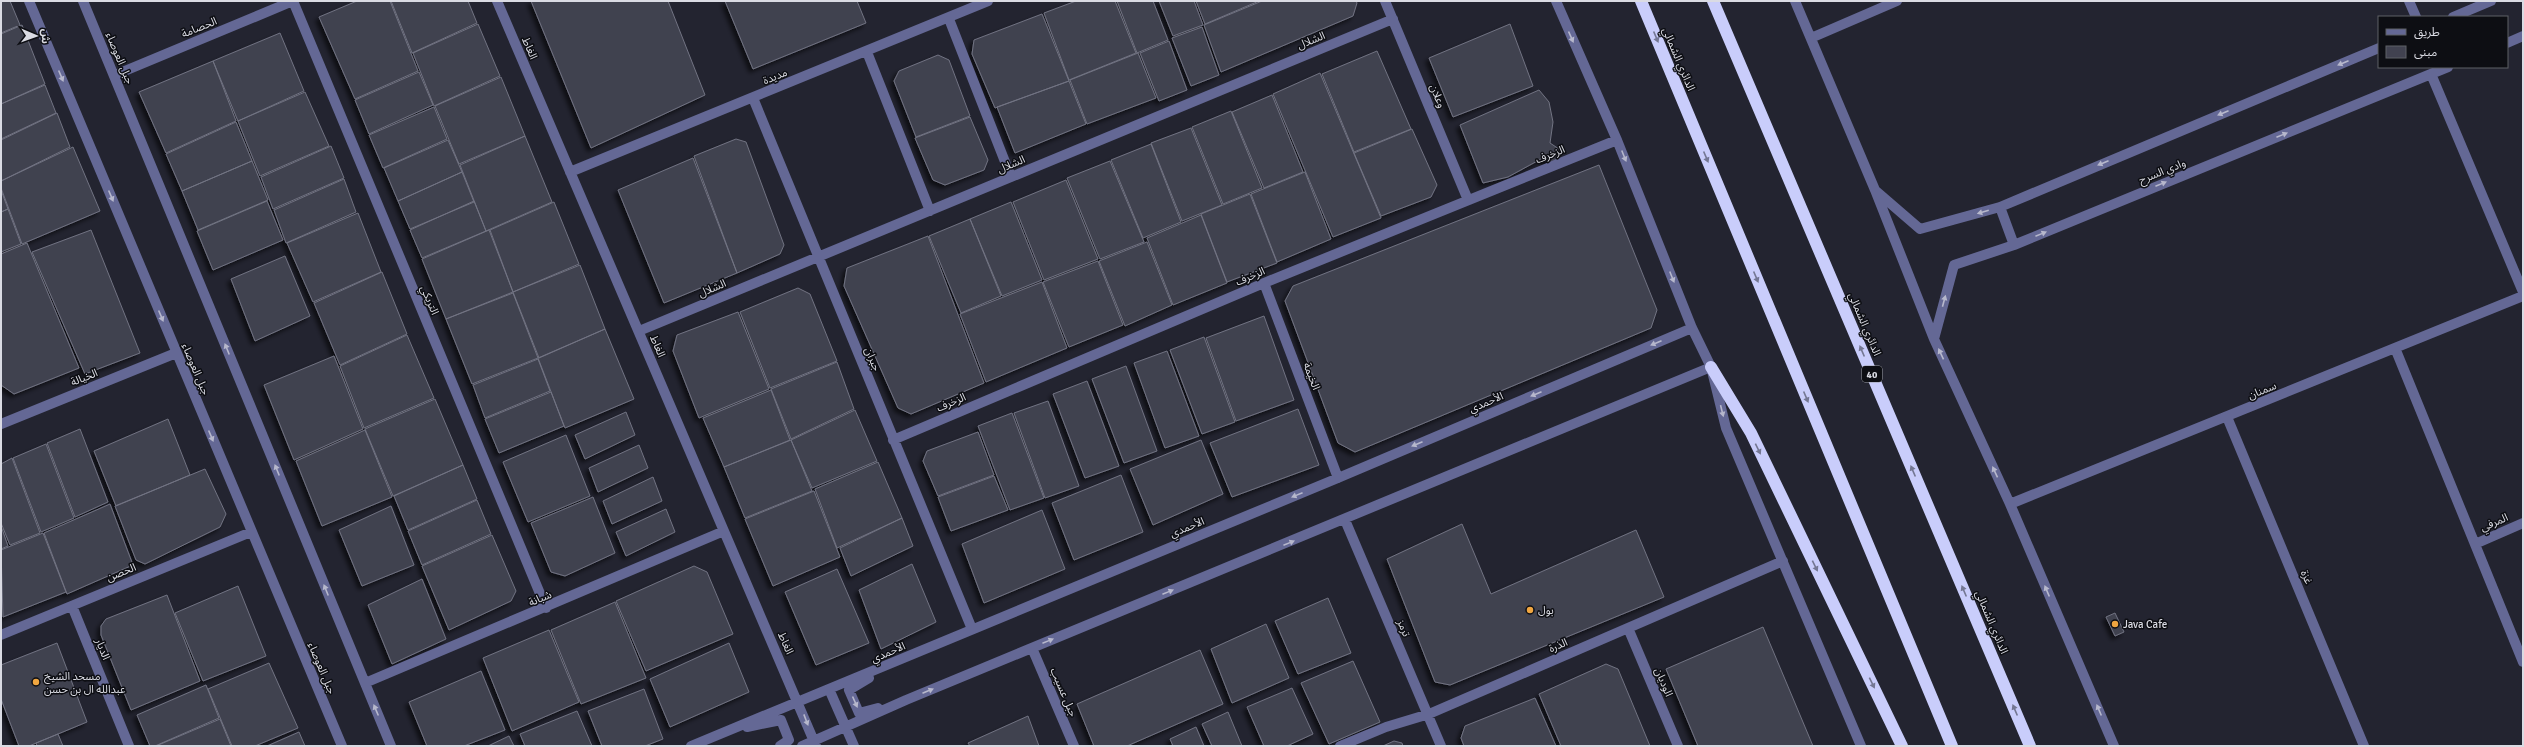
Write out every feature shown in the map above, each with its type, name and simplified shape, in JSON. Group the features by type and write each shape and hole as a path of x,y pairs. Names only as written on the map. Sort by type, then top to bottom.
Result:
{"highway":[{"name":"الدائري الشمالي","path":"1641,1 1952,746"},
{"name":"الدائري الشمالي","path":"1713,1 2030,746"},
{"path":"1710,367 1751,434 1902,746"}],"street":[{"name":"جبل العوصاء","path":"29,1 342,746"},
{"name":"جبل العوصاء","path":"83,1 115,75 391,746"},
{"name":"الحصامة","path":"115,75 293,1"},
{"name":"التريكي","path":"293,1 546,608"},
{"name":"الغاط","path":"497,1 798,700 815,744"},
{"name":"وعلان","path":"1386,1 1468,200"},
{"path":"1556,1 1617,140 1692,328 1710,367 1726,428 1861,746"},
{"path":"1795,1 1875,190 1934,339 2010,504 2114,746"},
{"path":"1811,38 1897,1"},
{"path":"2409,1 2416,16"},
{"path":"2455,16 2491,1"},
{"name":"مديدة","path":"570,172 867,52 984,2"},
{"path":"949,18 1011,177"},
{"name":"الشلال","path":"639,331 930,212 1393,19"},
{"path":"2508,43 2523,36"},
{"path":"1875,190 1920,229 2000,207 2378,48"},
{"path":"867,52 930,212"},
{"name":"وادي السرح","path":"1934,339 1954,265 2014,245 2446,68"},
{"path":"2431,74 2523,292"},
{"name":"جبران","path":"753,98 817,257 972,629"},
{"name":"الزخرف","path":"893,440 1264,283 1617,140"},
{"path":"2000,207 2014,245"},
{"name":"الخيمة","path":"1264,283 1338,478"},
{"name":"سمنان","path":"2010,504 2523,296"},
{"name":"الأحمدي","path":"691,746 798,700 895,662 1338,478 1692,328"},
{"path":"2395,348 2523,662"},
{"name":"الخيالة","path":"1,424 176,353"},
{"path":"802,746 815,744 906,700 1345,520 1710,367"},
{"name":"غزة","path":"2227,417 2364,746"},
{"name":"ترمز","path":"1345,520 1441,746"},
{"name":"المرفي","path":"2475,544 2523,523"},
{"name":"شبانة","path":"364,683 546,608 724,531"},
{"name":"الحصن","path":"1,636 251,532"},
{"name":"الذرة","path":"1340,746 1386,727 1428,714 1783,561"},
{"name":"الديار","path":"72,606 129,746"},
{"name":"الوديان","path":"1628,628 1678,746"},
{"name":"جبل عسيب","path":"1032,648 1074,746"},
{"path":"895,662 849,690 859,713 906,700"},
{"path":"829,689 854,746"},
{"path":"726,731 781,720 789,740 780,746"}],"building":[{"path":"1,1 10,1 20,25 1,33"},
{"path":"357,1 390,1 418,71 355,99 319,17"},
{"path":"391,1 468,1 477,23 412,53"},
{"path":"531,1 668,1 705,95 591,148"},
{"path":"725,1 857,1 866,23 753,69"},
{"path":"1076,1 1115,1 1136,53 1069,80 1044,13"},
{"path":"1117,1 1153,1 1168,40 1137,53"},
{"path":"1159,1 1194,1 1203,25 1173,36"},
{"path":"1196,1 1259,1 1205,24"},
{"path":"1262,1 1356,1 1357,3 1353,16 1221,72 1204,25"},
{"path":"1042,14 1069,81 995,108 972,54 974,40"},
{"path":"478,24 500,76 434,106 413,53"},
{"path":"1510,24 1533,86 1453,117 1429,58"},
{"path":"22,25 45,84 1,104 1,34"},
{"path":"1202,27 1219,75 1191,86 1172,38"},
{"path":"280,33 304,91 238,121 213,61"},
{"path":"1169,41 1187,90 1159,101 1140,53"},
{"path":"1377,51 1411,129 1354,152 1322,74"},
{"path":"1138,53 1156,98 1087,124 1070,80"},
{"path":"938,55 949,60 970,116 916,137 894,81 899,71"},
{"path":"213,61 236,121 166,153 139,92"},
{"path":"419,72 433,105 369,134 355,100"},
{"path":"1320,73 1381,218 1333,237 1273,94"},
{"path":"501,77 525,136 459,164 435,106"},
{"path":"1069,81 1086,124 1015,153 997,107"},
{"path":"45,85 56,113 1,139 1,104"},
{"path":"1539,90 1549,102 1553,122 1550,143 1562,151 1553,164 1541,159 1508,177 1483,183 1460,125"},
{"path":"305,92 329,146 260,176 238,121"},
{"path":"1272,95 1303,172 1264,188 1232,112"},
{"path":"434,107 447,139 383,168 369,135"},
{"path":"1231,111 1262,188 1223,204 1192,127"},
{"path":"57,113 70,147 1,181 1,140"},
{"path":"970,117 988,160 984,170 945,185 933,180 915,138"},
{"path":"236,122 252,161 182,191 166,154"},
{"path":"1191,128 1222,205 1182,221 1151,143"},
{"path":"1412,129 1437,185 1431,197 1381,216 1354,153"},
{"path":"525,136 552,202 486,231 460,165"},
{"path":"736,139 746,142 784,245 780,254 737,273 694,156"},
{"path":"448,140 462,172 398,201 384,168"},
{"path":"1151,144 1181,222 1143,238 1111,160"},
{"path":"331,146 344,178 273,209 261,177"},
{"path":"73,147 100,211 22,244 1,188 1,181"},
{"path":"693,158 737,273 664,303 618,190"},
{"path":"252,161 268,200 198,230 182,191"},
{"path":"1110,161 1144,242 1100,259 1067,178"},
{"path":"1599,165 1657,310 1651,328 1355,452 1338,443 1285,301 1293,286"},
{"path":"462,172 474,202 410,229 398,201"},
{"path":"1305,172 1331,239 1277,262 1251,194"},
{"path":"344,179 356,212 286,243 274,210"},
{"path":"1066,180 1098,259 1044,280 1013,202"},
{"path":"1,190 8,209 1,212"},
{"path":"1250,194 1277,263 1227,282 1201,214"},
{"path":"267,201 283,240 213,270 197,231"},
{"path":"474,201 486,231 422,258 410,230"},
{"path":"554,202 579,264 513,292 490,230"},
{"path":"1011,202 1042,280 1002,296 970,219"},
{"path":"8,209 21,244 1,252 1,212"},
{"path":"358,213 381,272 313,302 287,243"},
{"path":"1201,215 1227,283 1173,305 1147,238"},
{"path":"970,219 1001,296 961,313 929,236"},
{"path":"91,230 140,353 85,374 32,252"},
{"path":"489,230 513,292 446,319 422,259"},
{"path":"928,236 984,383 911,414 898,408 844,286 847,268"},
{"path":"1147,242 1172,305 1125,326 1099,261"},
{"path":"27,243 79,368 14,394 1,385 1,254"},
{"path":"285,256 310,316 255,341 231,279"},
{"path":"1098,261 1123,325 1069,347 1043,282"},
{"path":"580,265 605,329 539,358 513,292"},
{"path":"382,272 407,334 340,365 314,303"},
{"path":"1042,282 1067,348 986,382 960,314"},
{"path":"798,288 810,294 837,361 770,388 740,312"},
{"path":"513,293 538,358 472,384 446,319"},
{"path":"738,312 769,389 699,418 673,351 677,335"},
{"path":"1264,316 1294,400 1236,421 1206,338"},
{"path":"605,329 634,399 565,428 538,358"},
{"path":"407,335 434,398 364,428 340,366"},
{"path":"1204,337 1235,422 1202,434 1170,350"},
{"path":"1167,351 1199,436 1165,448 1134,363"},
{"path":"334,356 363,429 294,460 264,385"},
{"path":"538,359 550,391 485,418 473,385"},
{"path":"837,362 854,409 791,439 771,389"},
{"path":"1126,366 1157,451 1124,463 1092,379"},
{"path":"1087,381 1119,466 1085,478 1053,394"},
{"path":"771,390 790,440 724,467 703,418"},
{"path":"551,392 564,426 499,453 485,419"},
{"path":"435,399 463,465 393,496 365,429"},
{"path":"1048,401 1079,486 1045,498 1014,413"},
{"path":"1298,409 1319,465 1232,497 1210,443"},
{"path":"855,410 877,461 812,488 791,440"},
{"path":"626,412 635,435 585,459 575,435"},
{"path":"1012,413 1044,498 1010,510 978,426"},
{"path":"168,419 190,475 116,506 94,451"},
{"path":"80,429 108,502 75,517 47,443"},
{"path":"365,430 392,497 322,526 296,461"},
{"path":"978,432 994,475 938,496 923,461 927,451"},
{"path":"566,435 590,496 528,522 503,462"},
{"path":"791,440 812,491 745,518 724,467"},
{"path":"1201,440 1223,494 1153,525 1130,469"},
{"path":"46,444 74,518 41,532 13,458"},
{"path":"639,445 648,468 598,492 589,468"},
{"path":"12,458 40,533 10,545 1,523 1,464"},
{"path":"878,462 902,518 837,548 815,489"},
{"path":"463,465 477,499 408,530 394,496"},
{"path":"205,469 226,514 220,527 145,564 136,560 115,506"},
{"path":"1121,475 1143,532 1074,560 1052,503"},
{"path":"994,476 1008,510 951,531 938,497"},
{"path":"653,477 662,501 612,524 603,501"},
{"path":"814,491 840,557 773,586 745,519"},
{"path":"593,497 615,553 565,576 551,572 531,523"},
{"path":"477,500 491,534 422,565 408,531"},
{"path":"110,504 133,565 67,594 44,533"},
{"path":"391,506 414,565 362,586 339,530"},
{"path":"666,509 675,532 626,556 616,532"},
{"path":"1042,510 1065,569 984,603 962,544"},
{"path":"902,518 913,546 851,576 840,548"},
{"path":"1462,524 1491,594 1636,530 1664,597 1450,685 1435,682 1387,559"},
{"path":"1,526 8,546 1,549"},
{"path":"43,533 66,592 3,617 1,550"},
{"path":"492,535 516,591 511,601 449,630 422,566"},
{"path":"912,564 936,622 881,649 859,590"},
{"path":"694,566 707,572 733,634 646,671 616,601"},
{"path":"837,569 869,643 816,665 785,592"},
{"path":"422,579 446,639 392,664 368,605"},
{"path":"238,586 266,656 203,681 175,613"},
{"path":"167,595 200,681 131,710 101,635 101,626 106,619"},
{"path":"1328,598 1351,653 1298,674 1275,621"},
{"path":"615,602 646,678 581,704 551,630"},
{"name":"Java Cafe","path":"2115,613 2124,632 2115,636 2106,617"},
{"path":"1266,624 1289,678 1232,703 1211,649"},
{"path":"1763,627 1813,746 1698,746 1666,669"},
{"path":"549,630 579,702 512,731 483,658"},
{"name":"مسحد الشيخ عبدالله ال بن حسن","path":"57,643 87,722 29,746 19,746 1,699 1,665"},
{"path":"729,643 749,692 670,727 650,679"},
{"path":"1200,650 1223,704 1127,746 1094,746 1077,704"},
{"path":"1353,661 1380,722 1329,744 1301,683"},
{"path":"269,663 298,728 255,746 232,746 208,689"},
{"path":"1606,664 1618,669 1650,746 1561,746 1539,694"},
{"path":"481,671 505,730 464,746 427,746 409,702"},
{"path":"206,685 219,718 155,746 150,746 137,715"},
{"path":"1292,688 1313,734 1287,746 1264,746 1247,707"},
{"path":"644,689 663,739 645,746 602,746 588,711"},
{"path":"1535,698 1556,746 1464,746 1461,738 1465,726"},
{"path":"577,711 592,746 525,746 520,734"},
{"path":"1228,712 1242,746 1212,746 1202,724"},
{"path":"1028,716 1039,746 970,746 968,743"},
{"path":"220,719 231,746 156,746"},
{"path":"1196,727 1204,746 1173,746 1170,739"},
{"path":"299,732 305,746 267,746"},
{"path":"58,734 63,746 37,746 36,743"},
{"path":"509,736 514,746 488,746"},
{"path":"1394,741 1402,743 1403,746 1383,746"}],"place":[{"name":"بول","path":"1530,610"},
{"name":"Java Cafe","path":"2115,624"},
{"name":"مسحد الشيخ عبدالله ال بن حسن","path":"36,682"}]}
